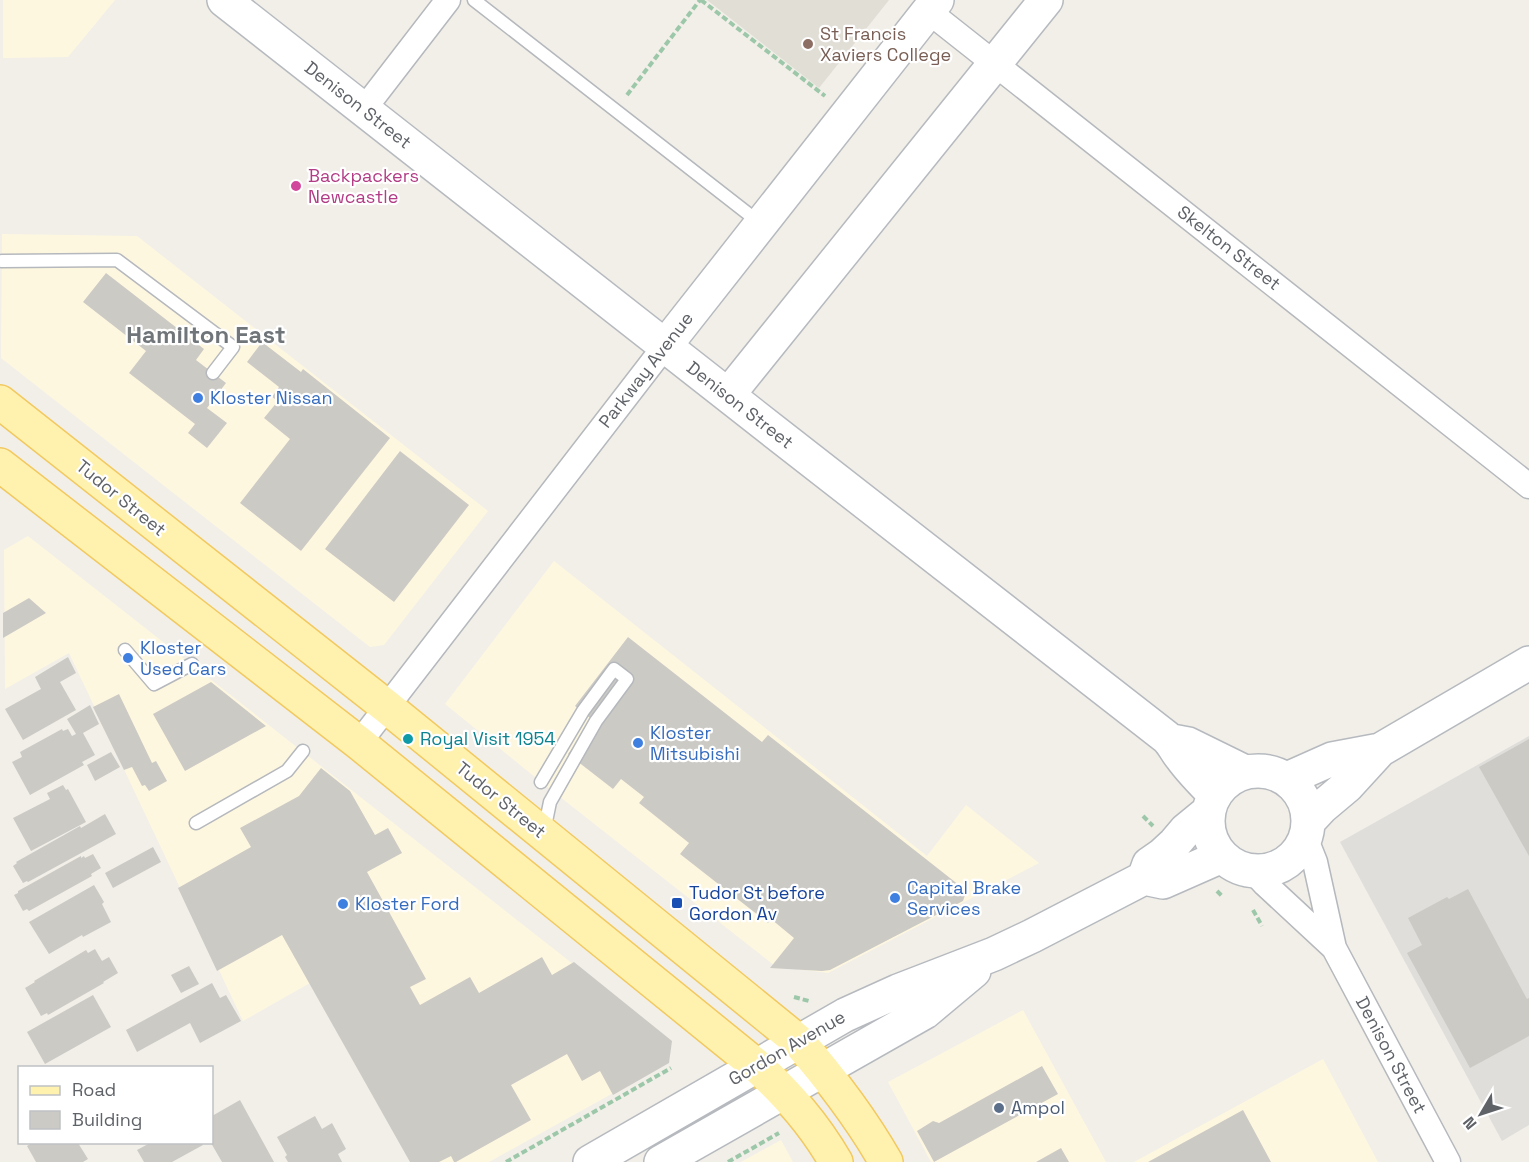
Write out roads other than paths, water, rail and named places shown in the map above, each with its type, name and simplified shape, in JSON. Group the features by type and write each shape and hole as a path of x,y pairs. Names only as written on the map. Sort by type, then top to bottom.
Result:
{"main road":[{"name":"Denison Street","path":"224,0 1172,741 1211,803"},
{"path":"728,395 1046,0"},
{"name":"Parkway Avenue","path":"665,346 932,5"},
{"name":"Tudor Street","path":"0,402 387,707 798,1041 823,1070 869,1132 886,1162"},
{"path":"0,465 359,743 757,1066 785,1092 824,1141 836,1162"},
{"path":"1307,830 1308,813 1303,798 1287,779 1267,771 1252,770 1238,774 1225,783 1211,803 1208,828 1213,843 1222,856 1240,867 1254,871 1272,869 1296,854 1307,830 1322,807 1347,786 1380,750 1529,663"},
{"name":"Denison Street","path":"1172,741 1188,744 1245,772"},
{"path":"1287,779 1332,759 1380,750"},
{"name":"Gordon Avenue","path":"1144,878 1149,864 1175,843 1211,803"},
{"name":"Gordon Avenue","path":"590,1162 845,1015 898,991 994,954 1144,878 1163,882 1222,856"},
{"name":"Gordon Avenue","path":"675,1159 785,1092 925,1012 994,954"}],"street":[{"path":"364,109 448,0"},
{"name":"Skelton Street","path":"932,5 996,63 1529,486"},
{"name":"Parkway Avenue","path":"359,743 665,346"},
{"name":"Denison Street","path":"1307,830 1334,948 1448,1162"},
{"name":"Denison Street","path":"1254,871 1334,948"}],"lane":[{"path":"474,0 761,224"},
{"path":"2,261 117,260 233,347 213,373"},
{"path":"125,650 154,684 192,664"},
{"path":"541,782 583,711 614,669 627,679 596,721 550,802 544,834"},
{"path":"196,823 287,771 303,751"}],"place":[{"name":"St Francis Xaviers College","path":"808,44"},
{"name":"Backpackers Newcastle","path":"296,186"},
{"name":"Kloster Nissan","path":"198,398"},
{"name":"Kloster Used Cars","path":"128,658"},
{"name":"Royal Visit 1954","path":"408,739"},
{"name":"Kloster Mitsubishi","path":"638,743"},
{"name":"Capital Brake Services","path":"895,898"},
{"name":"Tudor St before Gordon Av","path":"677,903"},
{"name":"Kloster Ford","path":"343,904"},
{"name":"Ampol","path":"999,1108"}],"district":[{"name":"Hamilton East","path":"206,335"}]}
